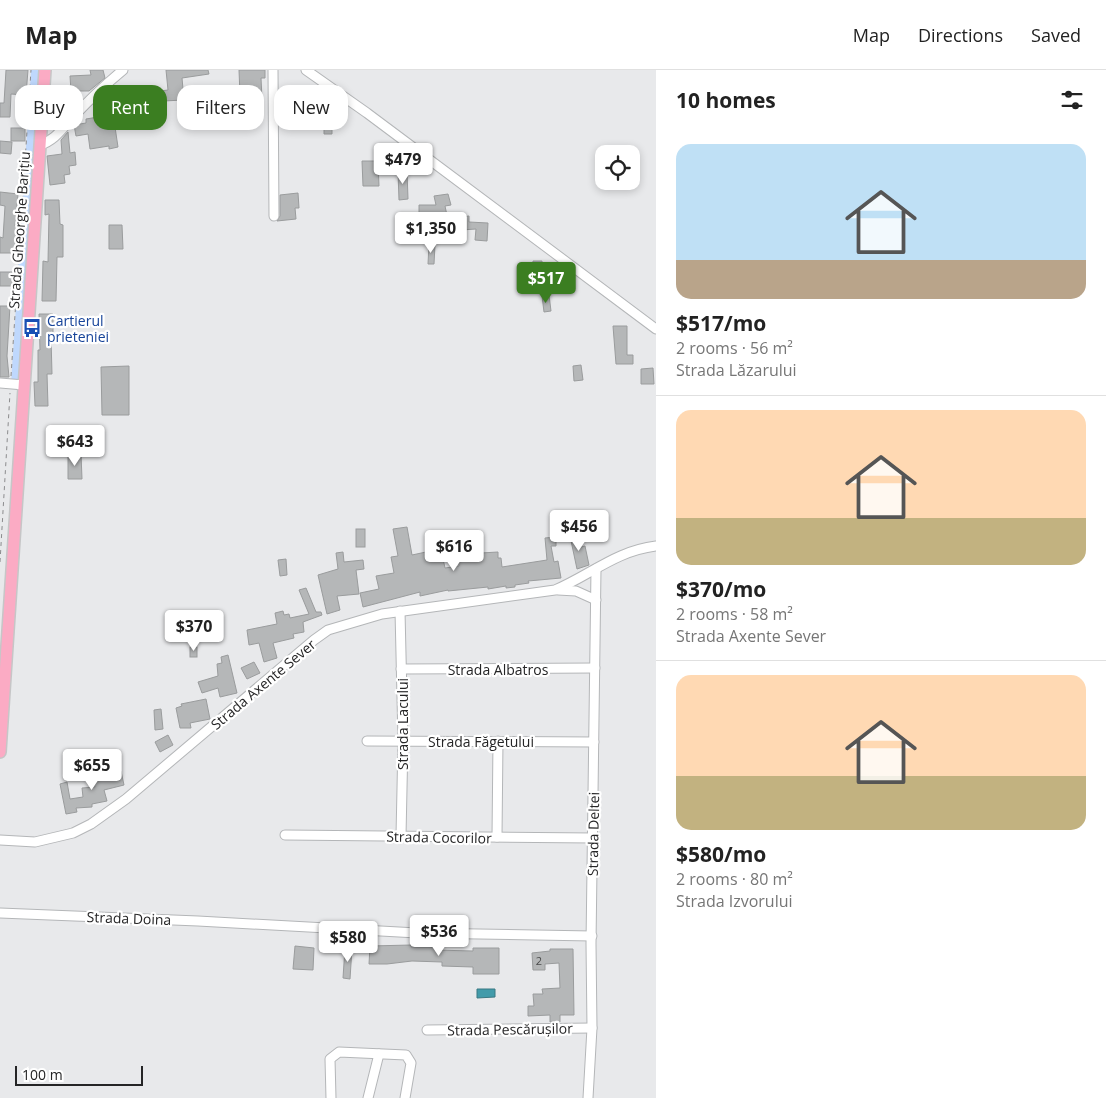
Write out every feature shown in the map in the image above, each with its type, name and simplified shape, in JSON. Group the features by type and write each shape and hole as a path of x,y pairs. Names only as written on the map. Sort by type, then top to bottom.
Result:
{"main road":[{"name":"Strada Gheorghe Barițiu","path":"0,752 44,70"}],"street":[{"path":"40,145 49,142 57,136 79,110 123,70"},
{"path":"273,70 274,216"},
{"path":"306,70 375,119 656,329"},
{"path":"0,383 24,385"},
{"name":"Strada Axente Sever","path":"555,590 625,553 640,548 656,546"},
{"name":"Strada Deltei","path":"588,1098 592,1028 596,569"},
{"name":"Strada Axente Sever","path":"0,840 35,842 73,833 91,824 126,799 328,630 382,614 555,590 576,591 596,600"},
{"name":"Strada Lacului","path":"400,611 403,741 401,836"},
{"name":"Strada Albatros","path":"401,669 595,668"},
{"name":"Strada Făgetului","path":"367,741 594,742"},
{"path":"497,837 498,742"},
{"name":"Strada Cocorilor","path":"286,835 594,838"},
{"name":"Strada Doina","path":"0,913 417,933 592,936"},
{"name":"Strada Pescărușilor","path":"428,1030 592,1028"},
{"path":"331,1098 330,1059 340,1052 406,1055 411,1063 405,1098"},
{"path":"368,1098 379,1054"}],"path":[{"path":"0,562 31,70"}],"shaded area":[{"path":"31,70 45,70 44,85 30,85"},
{"path":"27,130 41,130 24,385 11,384"},
{"path":"477,989 495,989 495,997 477,998"}],"building":[{"path":"6,70 28,70 27,85 15,85 15,94 11,94 10,117 0,117 0,103 4,103"},
{"path":"90,70 103,70 105,78 96,85 93,85 93,88 89,91 83,91 83,85 71,85 70,76 91,75"},
{"path":"166,70 208,70 209,74 182,78 183,85 177,85 177,100 167,101"},
{"path":"239,70 265,70 265,78 261,78 261,85 240,85"},
{"path":"93,118 93,130 115,130 118,147 109,149 109,146 90,149 88,134 76,136 75,130 83,130 83,124 86,123 86,119"},
{"path":"11,128 25,130 25,141 11,141"},
{"path":"324,130 332,130 332,134 324,134"},
{"path":"68,132 70,153 75,152 76,165 69,166 70,174 64,175 65,183 50,185 47,156 62,154 61,140"},
{"path":"0,141 12,142 11,154 0,153"},
{"path":"362,161 378,161 379,186 363,186"},
{"path":"407,171 408,199 399,200 398,172"},
{"path":"0,192 18,194 15,253 0,253 0,237 3,238 5,206 0,205"},
{"path":"298,193 299,208 295,208 296,219 277,221 280,216 280,195"},
{"path":"448,194 451,205 445,206 448,220 433,223 433,227 415,227 415,238 401,238 401,217 419,217 419,205 436,205 434,196"},
{"path":"45,200 59,200 60,224 63,225 63,257 57,257 56,301 42,301 43,261 48,262 49,214 45,215"},
{"path":"469,216 469,222 488,223 487,241 475,240 476,229 461,230 462,236 451,237 449,218"},
{"path":"109,225 122,225 123,249 109,249"},
{"path":"429,244 435,245 434,264 428,264"},
{"path":"533,261 542,261 542,285 532,285"},
{"path":"0,272 13,272 13,286 0,286"},
{"path":"549,295 551,311 544,312 542,296"},
{"path":"0,306 10,306 7,356 9,377 0,377"},
{"path":"39,314 53,314 53,338 51,338 52,374 47,374 48,406 35,406 34,382 38,382 38,350 40,350"},
{"path":"613,326 627,326 627,355 633,355 633,364 616,364"},
{"path":"581,365 583,380 574,381 573,366"},
{"path":"129,366 129,415 102,415 101,367"},
{"path":"653,368 654,384 641,384 641,369"},
{"path":"81,454 82,479 68,479 68,455"},
{"path":"407,527 412,555 426,552 427,556 442,554 445,568 459,566 456,534 462,533 464,554 498,552 498,558 501,558 502,567 547,560 545,538 556,537 556,546 551,546 554,562 558,561 561,578 528,581 529,583 506,588 506,586 488,589 488,587 448,590 420,596 420,592 363,607 360,593 379,589 376,576 394,573 391,557 398,556 393,529"},
{"path":"356,529 365,529 365,547 356,547"},
{"path":"579,534 581,547 585,546 589,565 577,569 570,536"},
{"path":"343,552 344,562 363,560 364,569 356,570 359,594 337,596 340,610 327,614 318,575 338,569 336,553"},
{"path":"286,559 287,575 280,576 278,560"},
{"path":"306,588 316,612 321,612 322,615 303,622 304,632 293,634 294,638 273,643 277,658 264,662 259,643 249,645 247,630 277,624 275,613 283,611 284,615 289,614 290,618 309,614 299,590"},
{"path":"190,647 197,647 197,657 190,657"},
{"path":"228,655 237,693 220,697 218,688 202,693 198,682 218,676 217,664 222,663 221,657"},
{"path":"254,662 260,673 247,679 241,668"},
{"path":"206,699 210,719 190,723 191,728 180,728 176,708 182,706 181,704"},
{"path":"161,709 163,729 155,730 154,710"},
{"path":"168,735 173,745 160,752 155,742"},
{"path":"112,765 114,772 121,771 124,785 104,790 107,801 92,804 92,807 76,808 77,812 66,814 60,784 67,782 70,799 83,797 82,788 95,787 93,778 107,775 106,766"},
{"path":"411,945 411,947 435,947 435,950 473,951 473,948 499,948 499,974 473,974 473,967 442,966 442,962 412,961 369,964 370,946"},
{"path":"295,946 314,948 313,970 293,969"},
{"path":"345,948 352,948 350,979 343,978"},
{"path":"550,949 573,949 574,1015 560,1015 560,1022 550,1022 550,1015 528,1016 528,1006 534,1006 533,994 543,994 542,989 560,988 559,963 545,964 545,970 533,970 532,953 550,951"}],"place":[{"name":"Cartierul prieteniei","path":"32,328"}]}
